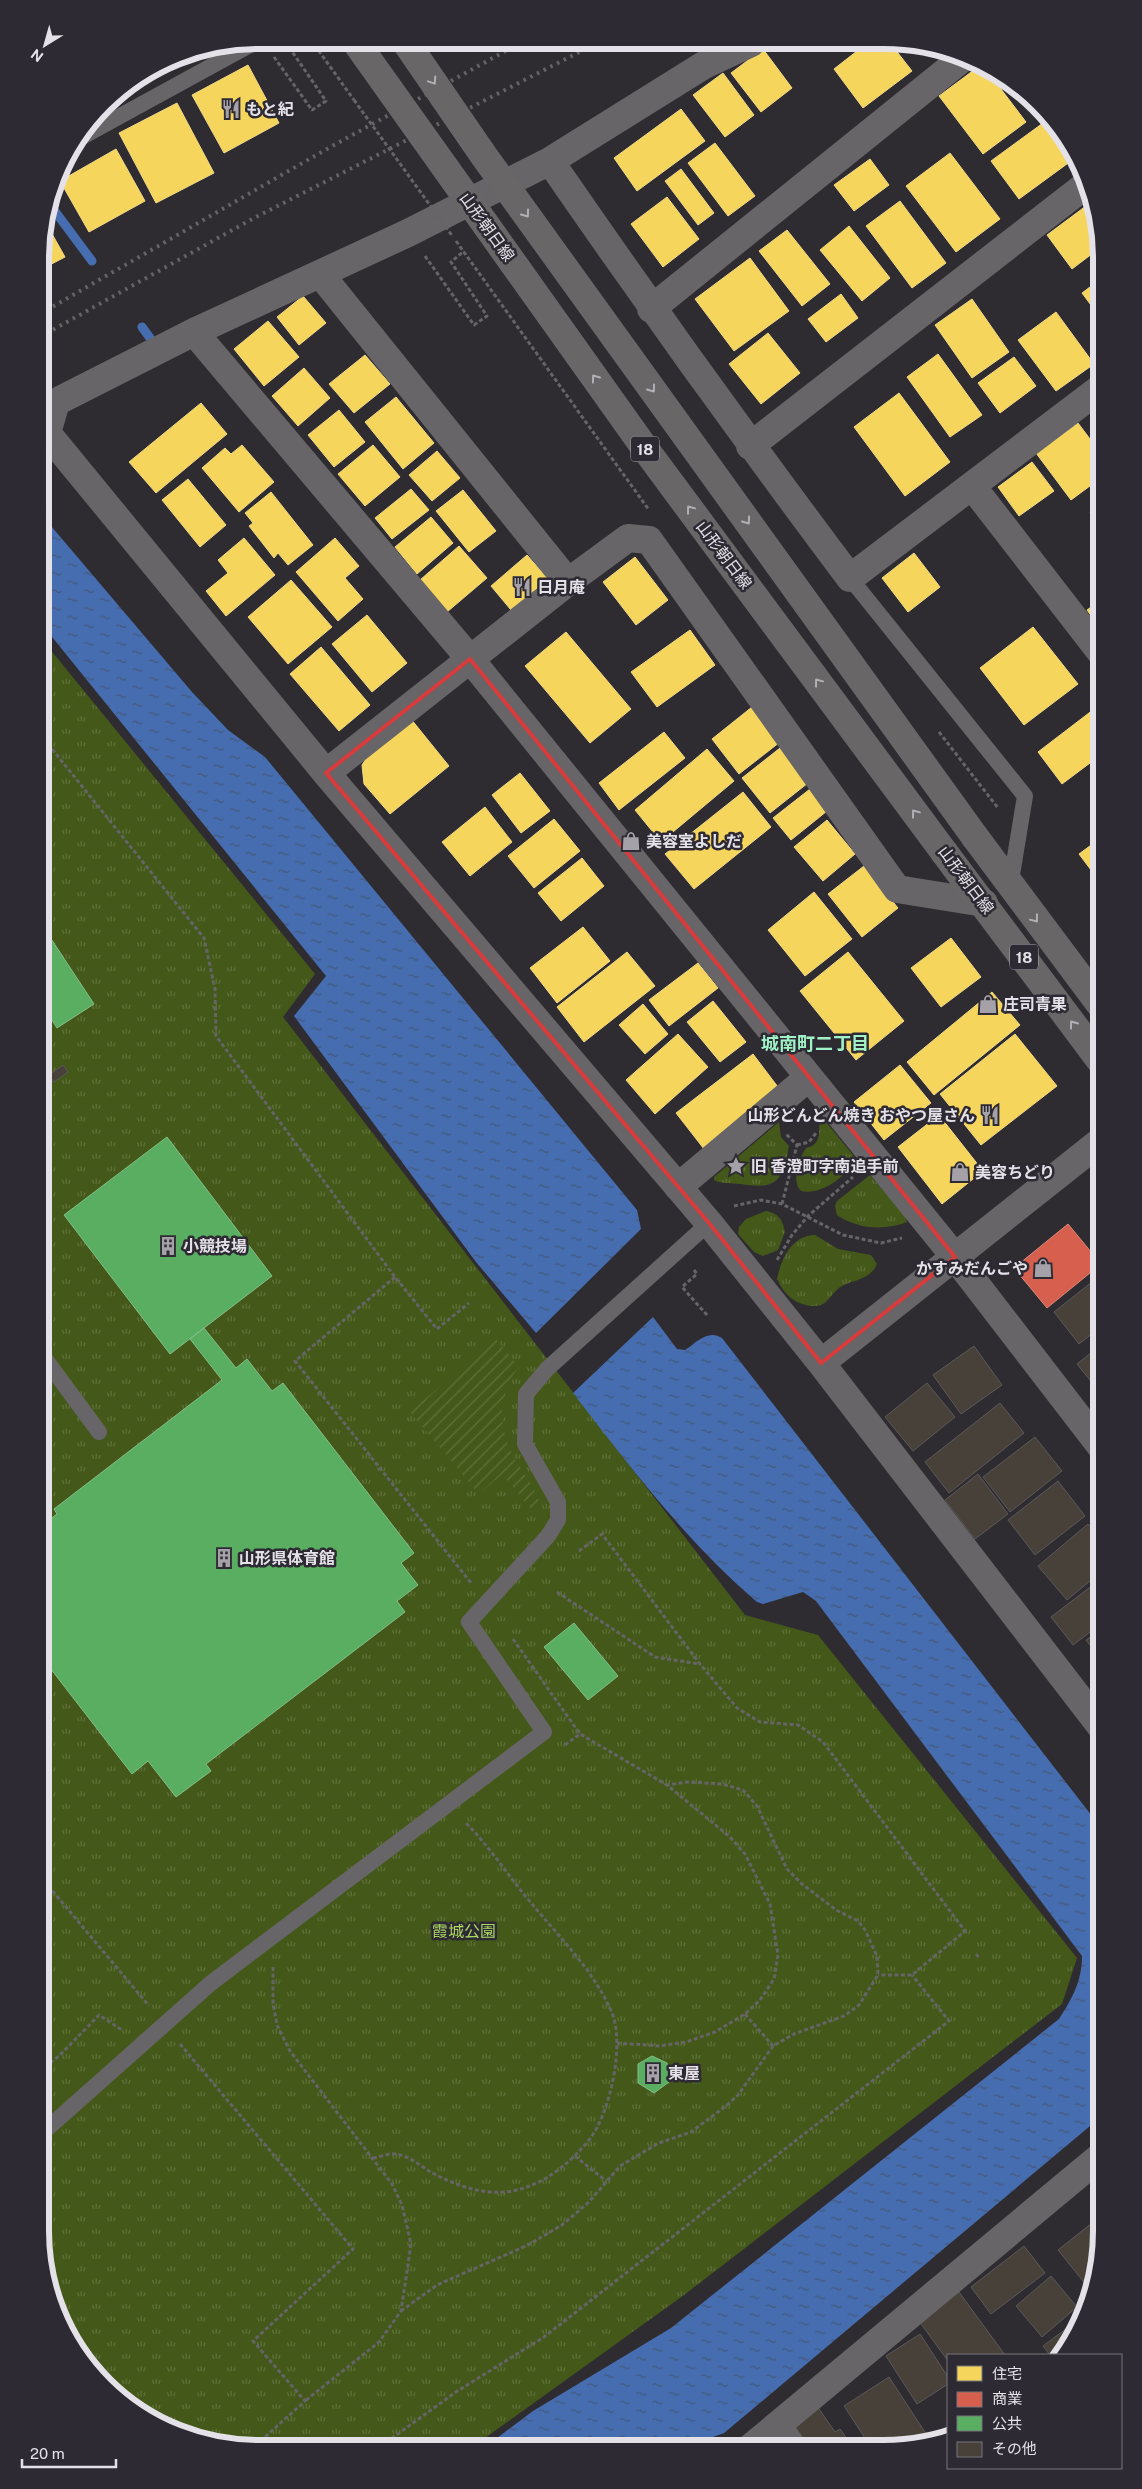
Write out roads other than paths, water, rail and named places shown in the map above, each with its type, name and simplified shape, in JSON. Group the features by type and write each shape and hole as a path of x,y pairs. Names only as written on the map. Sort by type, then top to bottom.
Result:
{"main road":[{"name":"山形朝日線","path":"361,49 649,454 1093,1051"},
{"name":"山形朝日線","path":"410,49 484,156 1010,887 1093,995"}],"street":[{"path":"49,429 56,402 194,332 321,275 408,233 550,161 704,65 738,49"},
{"path":"652,309 957,62"},
{"path":"550,161 652,309 750,446 850,578 972,486 1093,399"},
{"path":"750,446 1081,189"},
{"path":"321,275 568,582"},
{"path":"194,332 470,659 955,1257 1093,1436"},
{"path":"49,434 326,773 709,1224 821,1363 1093,1710"},
{"path":"972,486 1093,642"},
{"path":"326,773 568,582 628,538 649,540 897,889 984,903"},
{"path":"678,1188 808,1078"},
{"path":"821,1363 1093,1147"},
{"path":"760,2440 1093,2163"},
{"path":"778,2426 788,2440"}],"lane":[{"path":"90,132 242,49"},
{"path":"850,578 1025,796 1010,887"},
{"path":"49,2127 210,1983 544,1732 469,1622 548,1536 558,1520 558,1502 525,1444 526,1394 547,1369 709,1224"},
{"path":"49,1364 98,1432"}],"water":[{"path":"49,524 192,692 228,730 265,757 637,1210 641,1229 536,1333 476,1262 294,1016 326,976 49,633"},
{"path":"653,1317 677,1349 685,1350 707,1336 712,1335 722,1338 1093,1817 1093,2124 724,2433 704,2440 494,2440 533,2411 671,2328 1059,2019 1078,1982 1082,1956 816,1601 803,1592 763,1604 757,1602 731,1579 683,1529 638,1476 573,1393"}],"waterway":[{"path":"54,211 92,261"},
{"path":"142,327 150,338"}],"railway":[{"path":"49,309 325,150 509,49"},
{"path":"49,332 254,218 585,49"}],"place":[{"name":"もと紀","path":"231,109"},
{"name":"日月庵","path":"522,587"},
{"name":"美容室よしだ","path":"631,841"},
{"name":"庄司青果","path":"988,1004"},
{"name":"山形どんどん焼き おやつ屋さん","path":"990,1115"},
{"name":"旧 香澄町字南追手前","path":"736,1166"},
{"name":"美容ちどり","path":"960,1172"},
{"name":"小競技場","path":"168,1246"},
{"name":"かすみだんごや","path":"1043,1268"},
{"name":"山形県体育館","path":"224,1558"},
{"name":"東屋","path":"653,2073"}],"district":[{"name":"城南町二丁目","path":"815,1043"}],"park label":[{"name":"霞城公園","path":"464,1931"}]}
